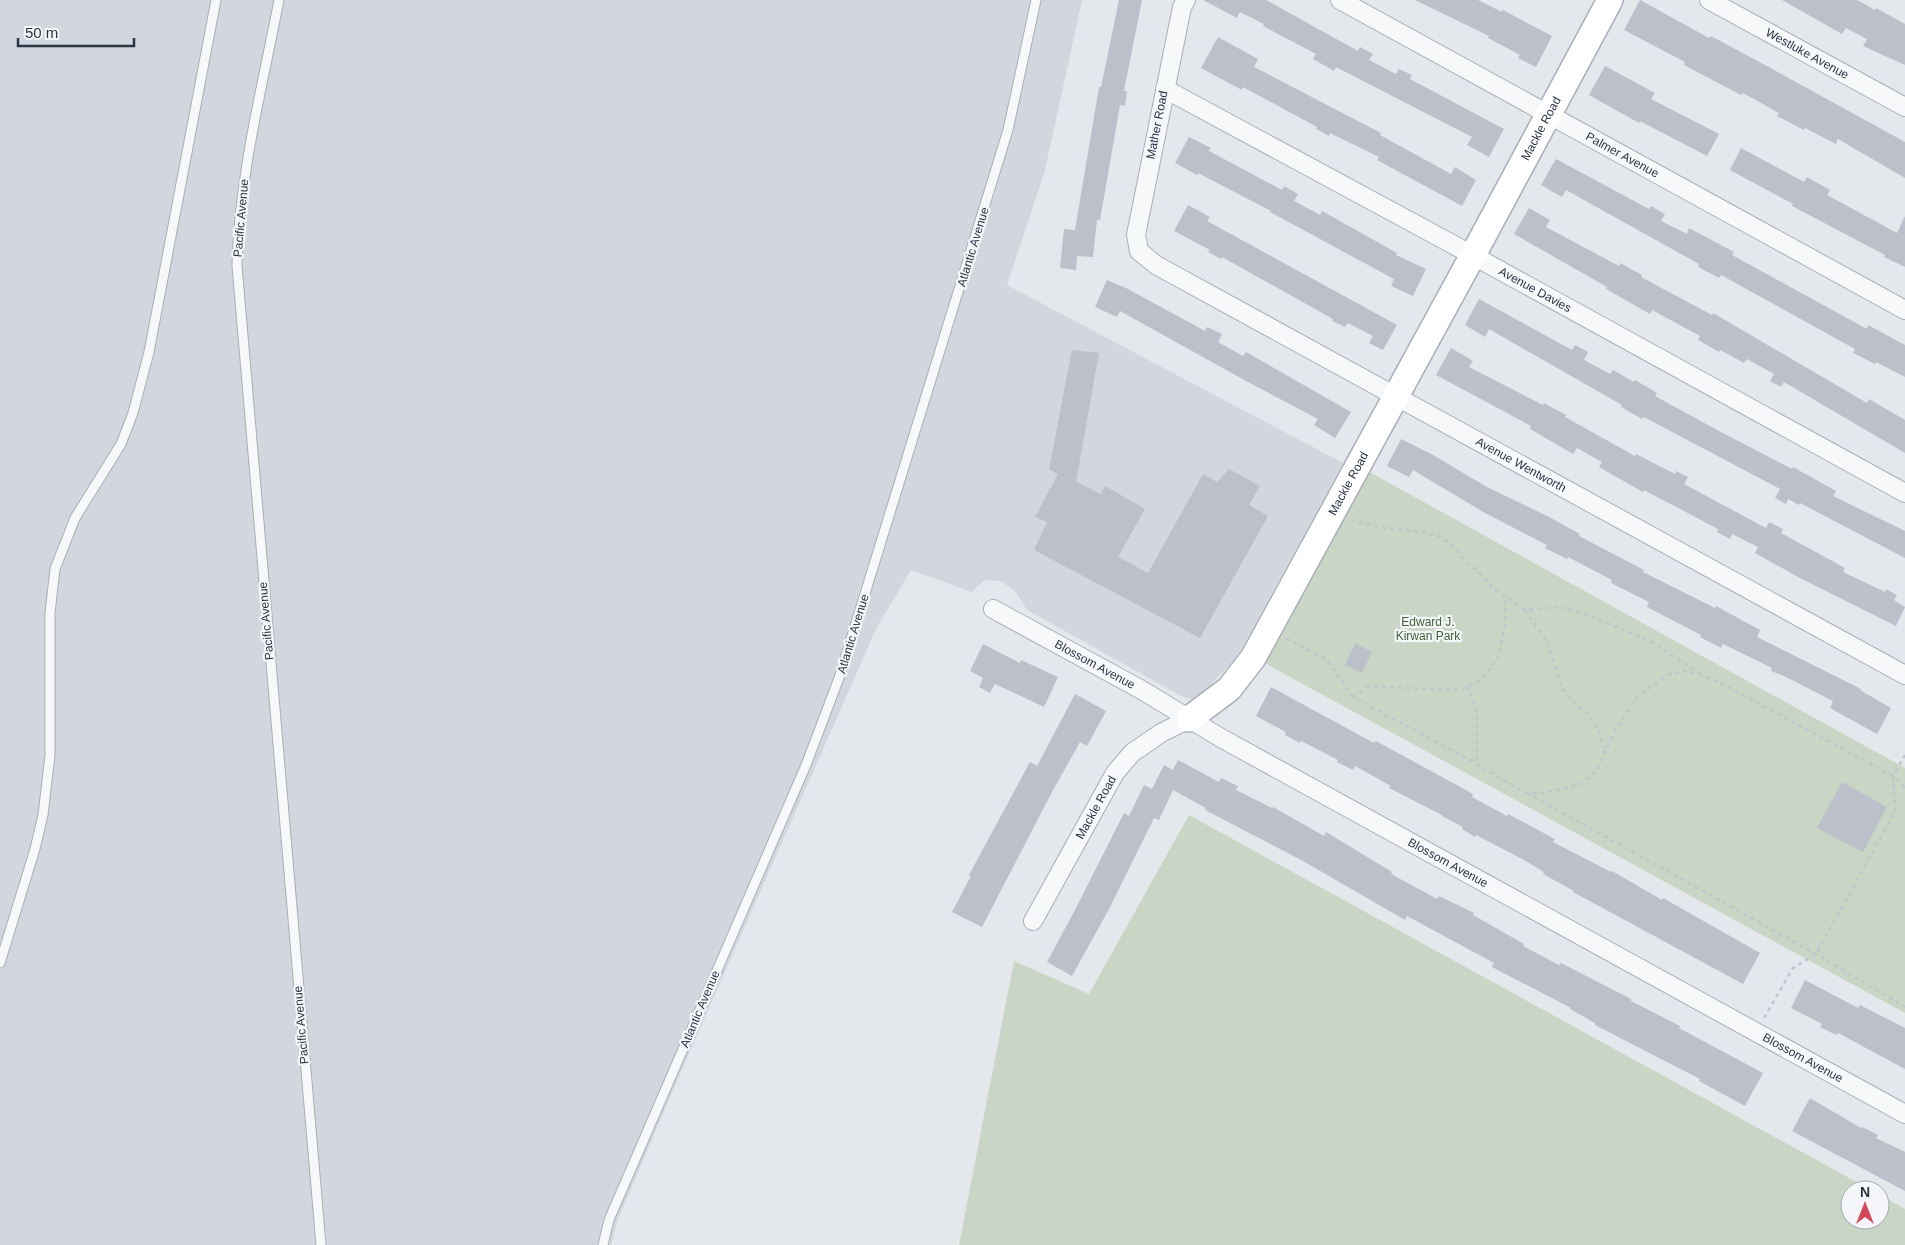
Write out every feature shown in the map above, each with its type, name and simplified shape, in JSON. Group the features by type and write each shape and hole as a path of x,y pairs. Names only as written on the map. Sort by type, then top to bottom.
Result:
{"street":[{"name":"Mather Road","path":"1139,251 1136,235 1182,8 1186,0"},
{"name":"Palmer Avenue","path":"1340,0 1905,310"},
{"name":"Mackle Road","path":"1033,921 1115,774 1132,753 1161,733 1189,719 1229,689 1253,658 1473,256 1610,0"},
{"name":"Westluke Avenue","path":"1709,0 1905,107"},
{"name":"Avenue Davies","path":"1165,88 1905,493"},
{"name":"Avenue Wentworth","path":"1139,251 1156,265 1905,675"},
{"name":"Blossom Avenue","path":"994,609 1140,689 1221,738 1905,1114"}],"lane":[{"path":"0,962 35,849 43,815 50,755 50,613 55,568 75,518 118,451 134,413 149,352 216,0"},
{"name":"Pacific Avenue","path":"278,0 241,198 237,266 321,1245"},
{"name":"Atlantic Avenue","path":"603,1245 609,1220 806,765 839,678 1008,130 1036,0"}],"path":[{"path":"1330,515 1385,528 1424,532 1441,537 1455,548 1462,558 1478,571 1492,587 1525,610 1546,640 1562,688 1570,699 1588,714 1599,731 1605,751"},
{"path":"1353,697 1368,686 1448,690 1468,686 1481,680 1498,658 1505,624 1506,596"},
{"path":"1525,610 1559,607 1581,612 1652,642 1703,675 1728,686 1894,776 1905,788"},
{"path":"1269,629 1327,660 1353,697 1477,764 1525,793 1816,954 1905,1007"},
{"path":"1525,793 1550,792 1581,784 1596,771 1615,730 1638,696 1668,675 1685,671 1703,675"},
{"path":"1468,686 1477,713 1477,764"},
{"path":"1756,1032 1793,968 1816,954 1895,812 1894,776 1905,755"}],"shaded area":[{"path":"0,0 1082,0 1045,170 1007,285 1343,463 1237,657 1199,697 1190,699 1181,696 1027,610 1016,592 1001,581 984,580 972,592 911,570 876,629 680,1074 617,1222 611,1245 0,1245"}],"green space":[{"name":"Edward J. Kirwan Park","path":"1364,469 1905,768 1905,1013 1261,661"},
{"path":"1189,815 1853,1180 1840,1180 1840,1230 1890,1230 1890,1201 1905,1209 1905,1245 959,1245 1014,961 1089,994"}],"building":[{"path":"1119,0 1142,0 1124,91 1127,91 1125,106 1120,105 1100,220 1097,220 1093,257 1077,256 1076,270 1060,268 1064,229 1075,230 1099,87 1101,87"},
{"path":"1203,0 1266,0 1358,51 1360,47 1373,54 1369,60 1396,74 1399,69 1412,75 1410,79 1504,129 1489,157 1467,145 1472,137 1336,67 1334,71 1313,59 1316,54 1263,26 1264,24 1240,12 1237,18"},
{"path":"1415,0 1478,0 1502,12 1503,10 1552,36 1536,67 1518,58 1520,55 1488,38 1489,36"},
{"path":"1640,0 1709,38 1711,36 1905,142 1905,178 1838,139 1836,144 1777,116 1779,113 1743,93 1741,95 1684,65 1685,62 1624,30"},
{"path":"1782,0 1857,0 1875,10 1876,8 1905,24 1905,65 1863,46 1867,39 1846,28 1842,34"},
{"path":"1218,37 1258,59 1254,67 1381,133 1380,135 1451,174 1455,167 1476,180 1462,206 1377,160 1379,157 1330,133 1329,136 1316,129 1317,127 1243,87 1242,90 1201,68"},
{"path":"1605,66 1655,93 1651,99 1719,134 1707,156 1640,121 1639,123 1589,95"},
{"path":"1189,137 1211,148 1209,151 1282,190 1284,186 1298,194 1294,201 1320,215 1322,211 1397,253 1396,255 1426,269 1413,296 1391,286 1394,279 1271,211 1175,163"},
{"path":"1741,148 1804,182 1807,177 1830,190 1827,195 1897,233 1905,216 1905,267 1730,170"},
{"path":"1556,159 1649,209 1651,206 1665,214 1661,221 1687,234 1689,228 1734,252 1732,255 1867,329 1868,325 1905,345 1905,377 1853,353 1855,349 1721,275 1719,278 1698,267 1699,264 1566,190 1562,197 1541,185"},
{"path":"1188,205 1210,217 1207,221 1397,325 1383,350 1369,343 1373,336 1348,323 1345,327 1332,321 1333,319 1222,257 1221,259 1208,252 1210,250 1174,231"},
{"path":"1529,208 1550,220 1546,227 1619,266 1620,263 1642,275 1641,277 1712,315 1713,313 1867,403 1869,399 1905,420 1905,453 1784,382 1781,387 1770,381 1774,374 1747,359 1744,363 1720,350 1719,352 1698,340 1700,336 1652,310 1650,314 1514,234"},
{"path":"1107,280 1126,288 1205,331 1207,327 1222,334 1218,342 1243,356 1246,352 1351,412 1335,438 1314,425 1318,419 1120,311 1117,317 1095,307"},
{"path":"1479,299 1572,350 1575,345 1588,352 1584,360 1610,374 1613,370 1634,382 1635,380 1657,393 1655,396 1836,491 1833,496 1905,531 1905,558 1800,503 1799,505 1788,499 1786,504 1775,498 1780,489 1644,417 1642,419 1621,407 1622,405 1489,329 1485,337 1465,325"},
{"path":"1451,348 1473,361 1469,367 1543,405 1544,403 1566,415 1565,417 1635,456 1636,454 1675,474 1676,471 1688,477 1684,484 1766,528 1769,522 1783,529 1781,533 1845,568 1843,572 1885,592 1886,589 1897,595 1894,600 1905,607 1896,626 1800,578 1755,553 1758,547 1732,534 1730,539 1717,532 1718,529 1644,490 1643,492 1599,467 1602,462 1577,448 1573,454 1530,429 1531,426 1436,375"},
{"path":"1072,350 1099,353 1076,482 1101,494 1105,486 1145,509 1118,557 1148,573 1203,474 1217,482 1229,469 1260,486 1249,505 1268,516 1200,638 1034,550 1047,522 1035,517 1058,474 1049,469"},
{"path":"1401,439 1433,455 1487,487 1580,534 1579,536 1644,570 1643,572 1715,608 1716,606 1760,630 1757,637 1861,689 1891,708 1877,734 1830,708 1833,701 1771,671 1772,668 1723,644 1721,648 1700,637 1701,635 1647,607 1649,602 1611,583 1612,580 1568,557 1567,559 1545,548 1547,545 1485,513 1413,470 1409,477 1387,466"},
{"path":"1355,643 1372,652 1362,673 1345,665"},
{"path":"983,644 1020,663 1021,660 1058,677 1044,707 995,684 990,693 979,687 983,678 970,671"},
{"path":"1271,687 1374,743 1376,741 1473,794 1472,797 1555,839 1553,842 1612,871 1662,900 1663,898 1760,953 1743,984 1573,892 1524,860 1476,835 1475,837 1462,829 1463,827 1389,788 1391,786 1355,766 1353,770 1337,762 1338,760 1285,735 1286,732 1256,716"},
{"path":"1075,694 1106,711 1087,746 1080,742 982,927 952,912 971,876 969,875 1030,762 1037,766"},
{"path":"1178,760 1219,782 1221,778 1238,786 1236,790 1273,807 1324,836 1326,832 1392,872 1391,874 1437,899 1439,896 1474,913 1473,915 1524,944 1523,946 1631,999 1631,1001 1680,1026 1679,1028 1763,1073 1745,1106 1699,1081 1700,1079 1595,1025 1595,1023 1571,1008 1492,967 1494,963 1407,916 1405,920 1303,861 1205,810 1206,808 1173,790 1159,820 1154,818 1109,909 1072,976 1047,962 1124,813 1129,816 1144,785 1152,789 1164,765 1173,770"},
{"path":"1842,782 1887,807 1863,852 1817,828"},
{"path":"1805,980 1858,1008 1860,1005 1905,1028 1905,1069 1838,1033 1836,1035 1820,1027 1822,1024 1791,1008"},
{"path":"1810,1098 1861,1128 1878,1135 1876,1138 1905,1152 1905,1191 1890,1183 1890,1180 1884,1180 1792,1131"}]}
